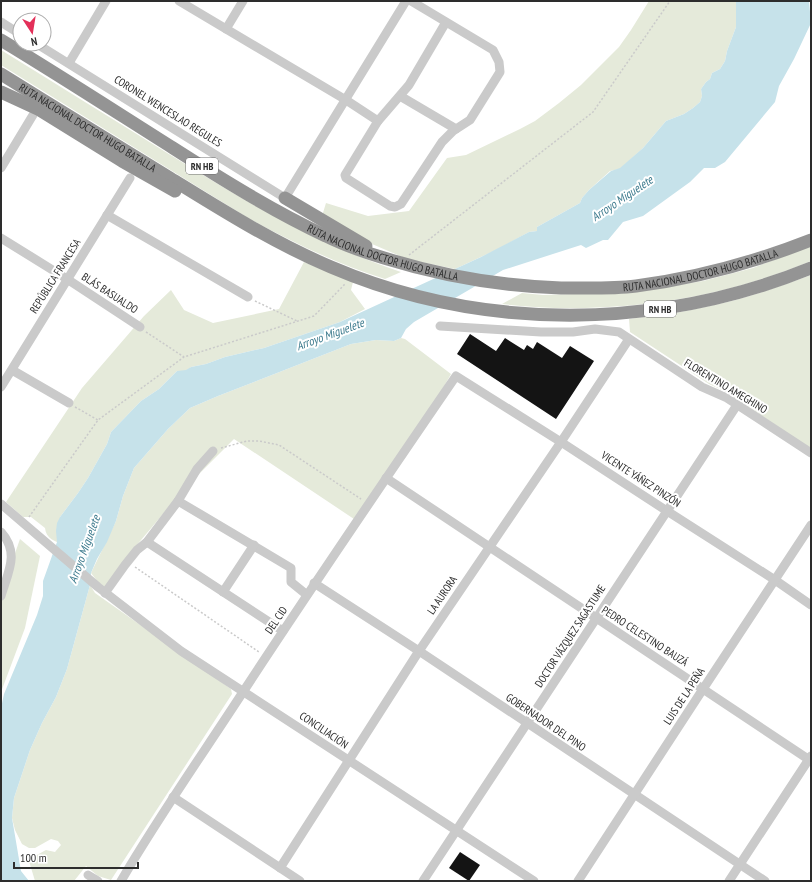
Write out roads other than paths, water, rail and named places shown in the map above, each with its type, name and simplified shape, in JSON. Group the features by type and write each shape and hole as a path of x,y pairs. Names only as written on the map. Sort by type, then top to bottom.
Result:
{"highway":[{"name":"RUTA NACIONAL DOCTOR HUGO BATALLA","path":"1,40 257,200 325,236 415,268 468,279 511,285 603,288 634,286 665,282 727,268 789,249 811,240"},
{"name":"RUTA NACIONAL DOCTOR HUGO BATALLA","path":"1,74 219,208 280,242 353,276 426,298 504,312 573,315 634,312 665,308 733,294 765,285 811,268"},
{"path":"1,92 38,109 122,161 175,191 198,202 219,208"},
{"path":"285,198 365,245 382,257"}],"street":[{"path":"69,63 106,1"},
{"path":"179,1 346,100 378,121"},
{"path":"226,29 243,1"},
{"path":"285,198 406,1"},
{"path":"411,1 446,22 492,50 499,62 500,72 470,120 456,129 442,142 401,204 395,207 390,206 346,178 345,175 378,121 409,85 446,22"},
{"path":"1,22 12,29"},
{"name":"CORONEL WENCESLAO REGULES","path":"50,52 285,198"},
{"path":"400,96 456,129"},
{"path":"1,168 33,115"},
{"name":"REPÚBLICA FRANCESA","path":"1,387 130,178"},
{"path":"107,215 248,297"},
{"name":"BLÁS BASUALDO","path":"1,238 140,327"},
{"name":"FLORENTINO AMEGHINO","path":"440,326 541,332 595,330 619,332 702,386 737,404 811,453"},
{"name":"LA AURORA","path":"280,868 419,651 629,339"},
{"path":"12,370 69,403"},
{"name":"VICENTE YÁÑEZ PINZÓN","path":"456,376 775,580 811,605"},
{"name":"DEL CID","path":"121,881 173,796 244,691 314,583 456,376"},
{"name":"DOCTOR VÁZQUEZ SAGASTUME","path":"423,881 737,404"},
{"path":"101,590 137,550 147,542 178,501 198,469 213,451"},
{"name":"PEDRO CELESTINO BAUZÁ","path":"386,478 702,689 810,759"},
{"path":"178,501 291,568 291,582 307,595"},
{"name":"CONCILIACIÓN","path":"1,504 101,590 181,651 534,881"},
{"name":"LUIS DE LA PEÑA","path":"578,881 702,689 811,525"},
{"path":"1,532 10,545 12,560 1,596"},
{"path":"147,542 283,631"},
{"path":"223,592 254,545"},
{"name":"GOBERNADOR DEL PINO","path":"314,583 765,881"},
{"path":"729,881 810,759"},
{"path":"173,796 300,881"},
{"path":"88,875 98,881"}],"water":[{"name":"Arroyo Miguelete","path":"736,1 809,1 811,23 779,86 775,102 725,162 715,168 704,168 690,182 643,216 623,222 608,240 603,240 586,248 581,245 503,270 414,322 406,329 401,338 394,341 376,340 351,344 190,408 168,429 134,468 123,496 116,521 91,573 90,585 67,669 56,697 30,750 14,798 12,818 21,871 29,881 1,881 1,708 4,694 37,615 43,596 43,581 57,542 57,523 88,478 107,444 111,432 141,401 159,389 177,371 186,370 191,367 206,364 225,357 264,348 340,322 481,257 529,232 537,231 537,227 580,203 582,198 589,190 611,171 620,168 643,148 666,121 684,114 700,102 702,96 701,89 710,79 712,73 720,69 725,61 736,27"}]}
